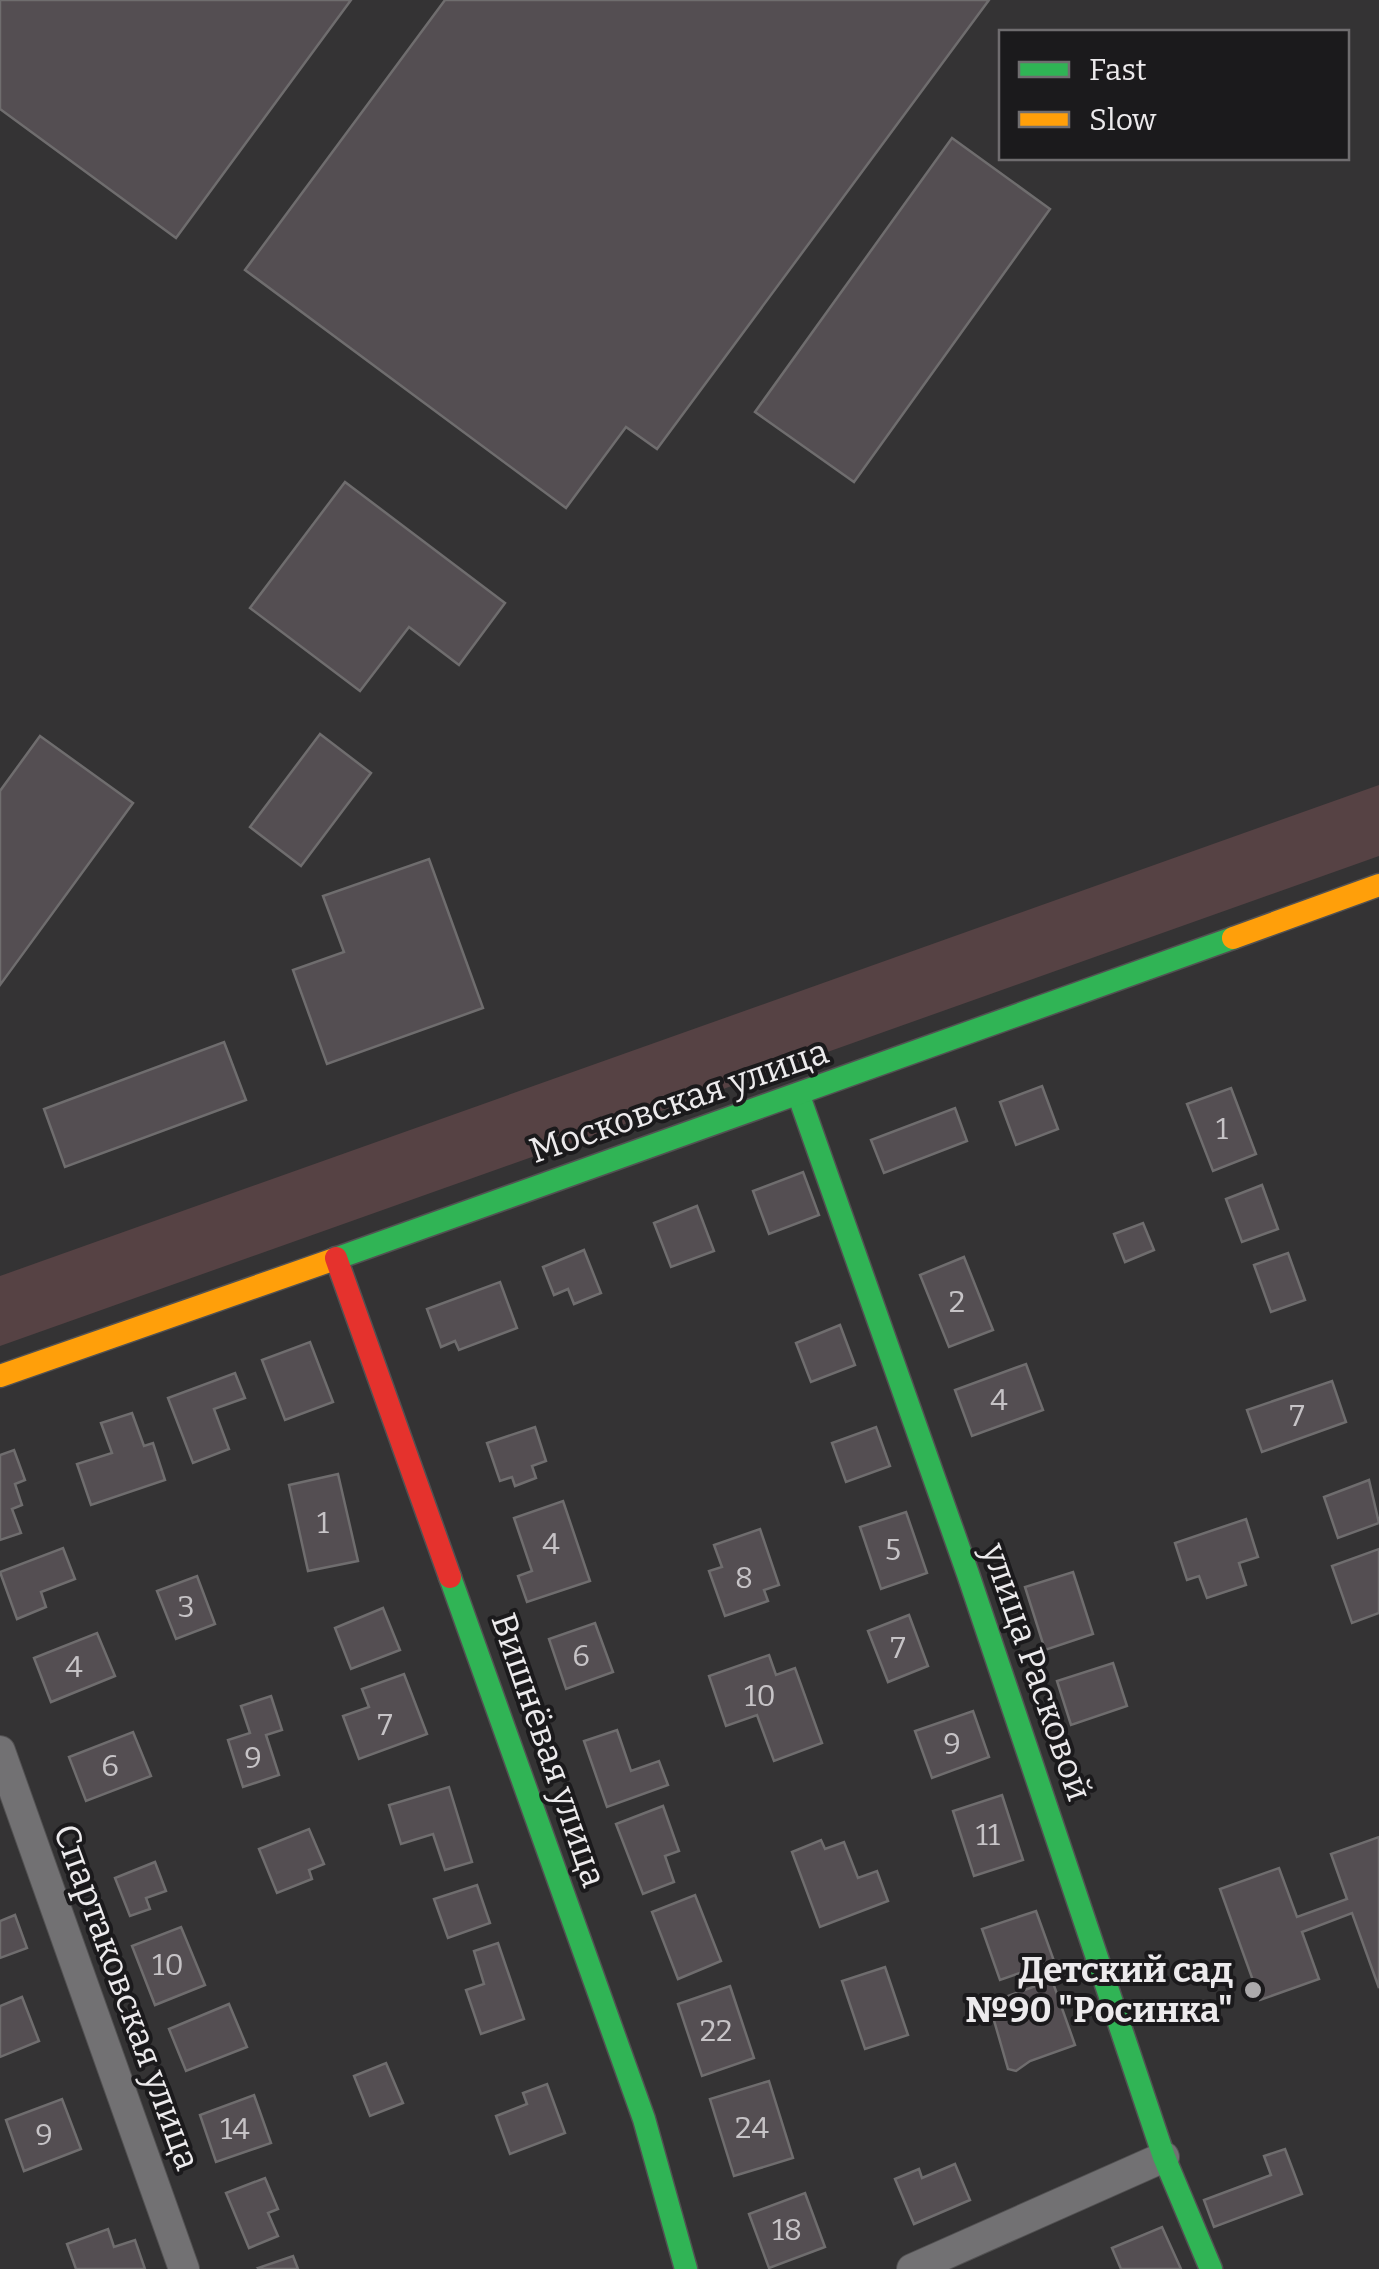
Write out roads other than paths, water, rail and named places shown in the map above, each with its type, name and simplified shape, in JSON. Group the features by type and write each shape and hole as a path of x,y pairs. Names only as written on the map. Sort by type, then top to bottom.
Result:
{"street":[{"name":"Московская улица","path":"0,1376 799,1096 1379,885"},
{"name":"улица Расковой","path":"799,1096 968,1574 1164,2157 1211,2269"},
{"name":"Вишнёвая улица","path":"336,1258 644,2119 686,2269"},
{"name":"Спартаковская улица","path":"0,1751 184,2269"},
{"path":"912,2269 1164,2157"}],"place":[{"name":"Детский сад №90 \"Росинка\"","path":"1253,1990"}]}
